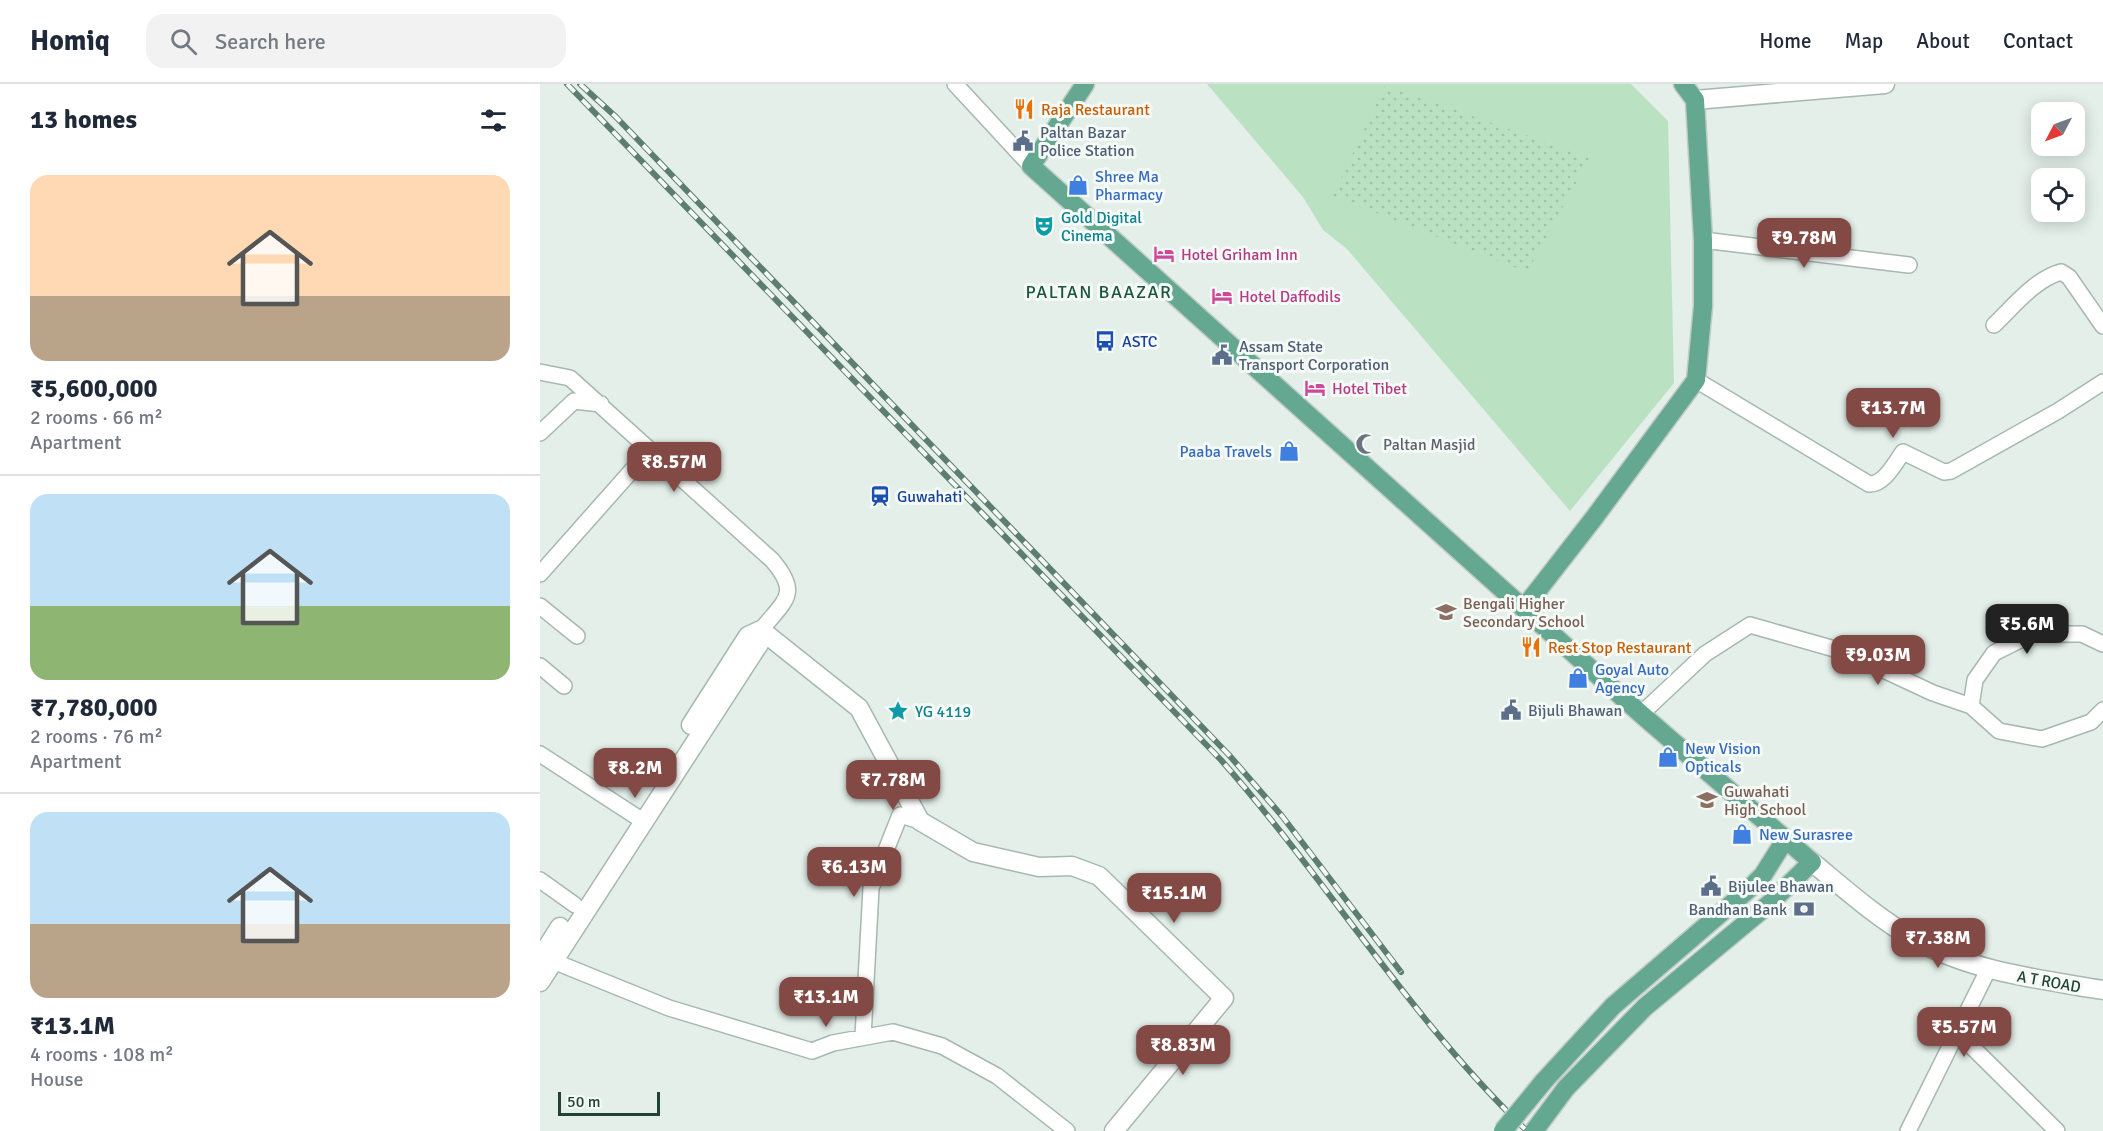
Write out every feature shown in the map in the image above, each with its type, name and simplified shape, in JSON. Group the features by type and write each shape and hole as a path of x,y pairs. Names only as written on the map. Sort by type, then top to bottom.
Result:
{"main road":[{"path":"1085,84 1031,166 1641,714 1812,862 1769,904 1645,1006 1566,1088 1534,1131"},
{"path":"1524,608 1696,380 1704,306 1703,240 1695,100 1683,84"},
{"path":"1503,1131 1544,1081 1614,1006 1763,875 1785,840"}],"street":[{"path":"955,84 1031,166"},
{"path":"1695,100 1885,84"},
{"path":"1703,240 1909,265"},
{"path":"1994,325 2035,287 2052,274 2061,272 2069,277 2103,326"},
{"path":"540,372 570,378 601,404 772,560 786,579 789,589 786,599 761,630 759,644 574,905 547,959 540,982"},
{"path":"1696,380 1869,484 1882,480 1903,452 1944,472 1951,471 2058,411 2103,382"},
{"path":"540,433 574,401 601,404"},
{"path":"540,574 650,450"},
{"path":"540,606 577,636"},
{"path":"1641,714 1705,654 1750,625 1845,652 1933,693 1971,706 1999,731 2043,739 2091,722 2103,710"},
{"path":"761,630 859,708 920,821"},
{"path":"1971,706 1975,680 1994,653 2032,634 2082,634 2103,645"},
{"path":"540,666 564,686"},
{"path":"540,754 638,817"},
{"path":"863,1037 871,888 900,815 920,821 973,852 1039,867 1072,866 1099,876 1224,998 1114,1131"},
{"path":"547,959 638,817"},
{"name":"A T ROAD","path":"1812,862 1915,940 1988,970 2103,990"},
{"path":"540,880 574,905"},
{"path":"547,959 669,1008 812,1051 833,1043 893,1032 942,1046 997,1076 1067,1131"},
{"path":"1908,1131 1988,970"},
{"path":"1958,1033 2057,1131"}],"green space":[{"path":"1207,84 1631,84 1668,121 1674,383 1570,511 1347,249 1323,230 1303,197"},
{"path":"1385,85 1590,158 1527,272 1333,196"}],"railway":[{"path":"567,84 1221,760 1260,806 1445,1043 1527,1131"},
{"path":"580,84 616,117 1229,755 1282,816 1401,972"}],"place":[{"name":"Raja Restaurant","path":"1024,109"},
{"name":"Paltan Bazar Police Station","path":"1023,141"},
{"name":"Shree Ma Pharmacy","path":"1078,185"},
{"name":"Gold Digital Cinema","path":"1044,226"},
{"name":"Hotel Griham Inn","path":"1164,254"},
{"name":"Hotel Daffodils","path":"1222,296"},
{"name":"ASTC","path":"1105,341"},
{"name":"Assam State Transport Corporation","path":"1222,355"},
{"name":"Hotel Tibet","path":"1315,388"},
{"name":"Paltan Masjid","path":"1366,444"},
{"name":"Paaba Travels","path":"1289,451"},
{"name":"Guwahati","path":"880,496"},
{"name":"Bengali Higher Secondary School","path":"1446,612"},
{"name":"Rest Stop Restaurant","path":"1531,647"},
{"name":"Goyal Auto Agency","path":"1578,678"},
{"name":"Bijuli Bhawan","path":"1511,710"},
{"name":"YG 4119","path":"898,711"},
{"name":"New Vision Opticals","path":"1668,757"},
{"name":"Guwahati High School","path":"1707,800"},
{"name":"New Surasree","path":"1742,834"},
{"name":"Bijulee Bhawan","path":"1711,886"},
{"name":"Bandhan Bank","path":"1804,909"}],"district":[{"name":"PALTAN BAAZAR","path":"1099,292"}]}
